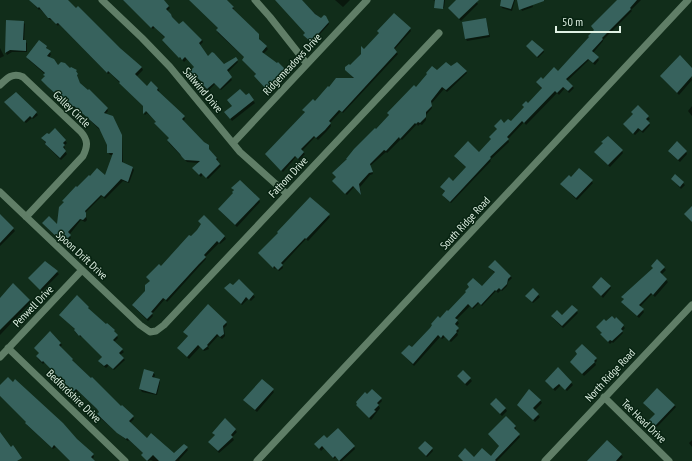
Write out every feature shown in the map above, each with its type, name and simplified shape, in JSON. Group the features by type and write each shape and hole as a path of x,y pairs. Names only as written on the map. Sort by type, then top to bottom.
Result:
{"street":[{"name":"Sailwind Drive","path":"102,0 165,62 234,142 240,152 287,194"},
{"path":"255,0 307,64"},
{"name":"Ridgemeadows Drive","path":"234,142 367,0"},
{"name":"South Ridge Road","path":"257,461 688,0"},
{"name":"Fathom Drive","path":"150,332 156,331 164,325 439,32"},
{"name":"Galley Circle","path":"0,85 9,76 19,75 24,77 86,137 88,144 83,156 26,217"},
{"name":"Spoon Drift Drive","path":"0,192 140,325 150,332"},
{"name":"Penwell Drive","path":"0,357 82,270"},
{"name":"North Ridge Road","path":"545,461 692,305"},
{"name":"Bedfordshire Drive","path":"8,348 123,460"},
{"name":"Tee Head Drive","path":"604,397 669,461"}],"building":[{"path":"29,0 68,0 76,8 78,6 120,48 142,67 135,74 147,86 151,81 158,88 157,90 185,116 182,119 204,142 209,145 209,149 220,164 206,178 201,173 199,175 192,168 200,161 185,160 167,140 169,138 154,123 156,122 146,111 143,114 143,106 119,83 120,82 108,71 107,73 58,23 56,24 48,18 39,7 38,8"},
{"path":"123,0 164,0 169,6 166,9 172,17 179,24 183,21 202,40 199,43 208,56 212,52 214,53 224,64 236,57 238,60 227,70 232,77 220,89 214,83 207,89 202,84 203,83 190,71 194,67 185,57 182,60 180,57 179,58 162,40 165,37 153,26 151,28"},
{"path":"189,0 227,0 234,7 232,8 259,34 259,39 267,46 262,52 277,63 278,62 285,69 266,89 254,76 256,74 242,60 244,57 216,30 218,28"},
{"path":"275,0 302,0 315,14 321,18 324,15 326,16 329,22 311,42 303,35 305,33"},
{"path":"435,0 444,0 443,9 434,8"},
{"path":"456,0 479,0 459,19 448,8"},
{"path":"501,0 514,0 511,9 500,6"},
{"path":"517,0 544,0 544,1 519,10"},
{"path":"617,0 637,0 630,8 631,9 602,38 603,39 592,51 599,57 593,63 588,59 566,79 573,86 568,91 563,87 557,93 555,91 524,123 522,121 507,137 509,139 490,157 491,158 450,202 442,195 445,191 440,187 449,177 453,181 466,167 454,156 468,141 479,152 491,139 489,137 497,129 494,126 501,119 504,123 508,119 511,121 524,107 522,105 526,101 528,103 542,88 536,82 541,77 543,79 554,67 558,71 589,37 588,36 594,30 591,26"},
{"path":"394,13 411,28 394,48 397,52 342,112 339,110 329,121 331,123 325,130 316,138 314,136 301,149 304,152 298,159 295,156 281,171 265,154 305,112 302,110 313,99 315,101 336,78 354,78 345,70 345,67 349,64 350,65 361,54 361,46 364,49 379,33 377,31"},
{"path":"486,18 489,35 465,39 462,22"},
{"path":"6,20 24,21 23,40 26,40 26,51 10,50 5,53"},
{"path":"39,40 51,51 47,56 54,59 58,65 61,62 65,63 70,68 71,67 77,70 80,83 88,90 89,89 108,108 104,113 113,116 122,135 122,162 133,167 128,182 121,179 104,197 101,195 85,211 86,217 83,220 80,219 68,232 71,235 63,243 42,223 49,216 57,224 59,207 64,202 62,201 76,186 77,187 89,175 90,176 97,168 105,175 113,153 107,153 107,145 99,128 74,106 72,108 41,80 45,76 43,75 45,73 26,57"},
{"path":"532,40 544,50 537,57 526,46"},
{"path":"680,55 692,68 692,76 677,93 660,76"},
{"path":"446,62 451,66 457,62 467,71 446,90 442,87 431,101 432,106 426,112 426,117 420,123 415,123 400,139 399,137 386,151 384,150 370,164 373,172 369,173 359,184 361,195 353,186 345,194 332,181 336,177 332,173 375,128 376,129 389,115 387,113 414,85 416,87 432,66 437,70"},
{"path":"240,89 246,95 249,93 254,100 230,119 224,112 232,106 227,100"},
{"path":"16,92 37,112 32,118 30,116 24,122 4,102"},
{"path":"638,105 649,116 646,119 650,123 642,131 638,128 633,134 623,124 633,114 631,112"},
{"path":"55,128 66,140 63,143 65,145 63,147 66,151 60,158 45,144 46,142 41,138 47,133 49,134"},
{"path":"608,136 623,150 608,165 594,152 603,143 601,142"},
{"path":"677,141 687,151 678,160 668,151"},
{"path":"579,168 593,180 576,198 560,184 569,175 571,177"},
{"path":"675,174 684,182 680,187 671,179"},
{"path":"240,180 260,199 235,225 218,209 233,193 232,192 234,190 231,188"},
{"path":"310,197 330,214 281,263 283,265 278,270 274,266 273,268 258,253"},
{"path":"692,206 692,222 684,214"},
{"path":"0,214 14,228 0,243"},
{"path":"204,215 225,236 219,243 217,241 204,255 206,257 166,300 163,298 147,319 132,305 145,291 145,285 150,281 146,277 159,264 161,266 189,235 191,236 197,230 201,224 198,221"},
{"path":"657,259 665,267 660,272 667,279 653,295 651,293 639,305 644,309 637,316 621,302 624,299 621,297 653,268 651,266"},
{"path":"495,260 511,276 508,279 507,284 501,290 499,288 496,291 495,290 481,305 478,302 472,308 468,304 455,318 458,320 455,324 459,328 449,341 443,335 441,338 438,335 413,364 401,353 409,345 412,347 430,328 432,325 431,324 438,316 440,318 447,310 448,311 466,292 465,291 469,287 467,284 473,278 482,286 495,272 488,267"},
{"path":"45,261 58,271 40,290 28,278"},
{"path":"601,277 611,286 601,296 592,287"},
{"path":"239,279 254,294 249,300 246,297 241,304 224,288 230,283 233,285"},
{"path":"13,283 30,300 0,330 0,298"},
{"path":"533,288 539,294 532,302 525,296"},
{"path":"77,295 89,307 88,308 115,330 114,331 118,335 113,340 123,349 119,353 124,358 113,369 107,364 104,366 98,361 102,357 59,315"},
{"path":"208,304 227,322 223,326 224,334 220,337 217,334 203,350 198,345 187,357 177,348 188,336 183,332"},
{"path":"572,305 578,310 562,326 551,316 557,310 562,315"},
{"path":"612,316 615,319 616,317 624,325 621,329 623,331 612,341 610,340 608,342 600,334 602,333 596,327 604,319 606,321"},
{"path":"50,331 61,343 59,345 73,359 72,360 91,378 92,377 121,406 122,405 134,416 129,421 147,438 151,433 174,453 184,444 188,447 175,461 159,461 153,455 147,461 141,455 143,453 127,438 126,439 117,433 97,414 99,412 97,409 76,389 73,392 43,361 42,362 36,356 39,353 34,348"},
{"path":"582,344 597,358 594,361 595,362 582,374 570,362 577,354 575,351"},
{"path":"558,367 572,382 565,390 559,384 553,389 545,381"},
{"path":"144,369 154,372 152,377 160,379 156,394 139,389"},
{"path":"463,370 471,378 465,384 457,376"},
{"path":"8,377 13,382 15,379 63,423 77,439 94,454 91,457 95,461 70,461 54,445 52,448 25,423 26,422 0,396 0,385"},
{"path":"262,379 274,389 255,410 243,400"},
{"path":"657,388 675,405 655,426 649,420 655,414 643,403"},
{"path":"372,389 382,398 377,403 379,405 374,410 376,411 369,418 356,405 356,402 365,392 367,394"},
{"path":"529,389 541,400 533,408 539,414 533,420 517,405"},
{"path":"496,398 506,408 500,414 490,404"},
{"path":"506,416 516,426 514,428 520,434 495,460 496,461 463,461 458,456 465,448 474,457 482,448 491,456 499,446 488,434"},
{"path":"225,418 236,429 231,435 233,437 218,451 208,442 215,435 212,433"},
{"path":"338,428 355,446 339,461 335,456 333,458 322,446 319,449 314,444 324,435 327,438"},
{"path":"0,432 11,447 13,445 22,458 17,461 0,461"},
{"path":"607,440 622,454 616,461 587,461"},
{"path":"425,441 433,448 426,456 418,448"}]}
